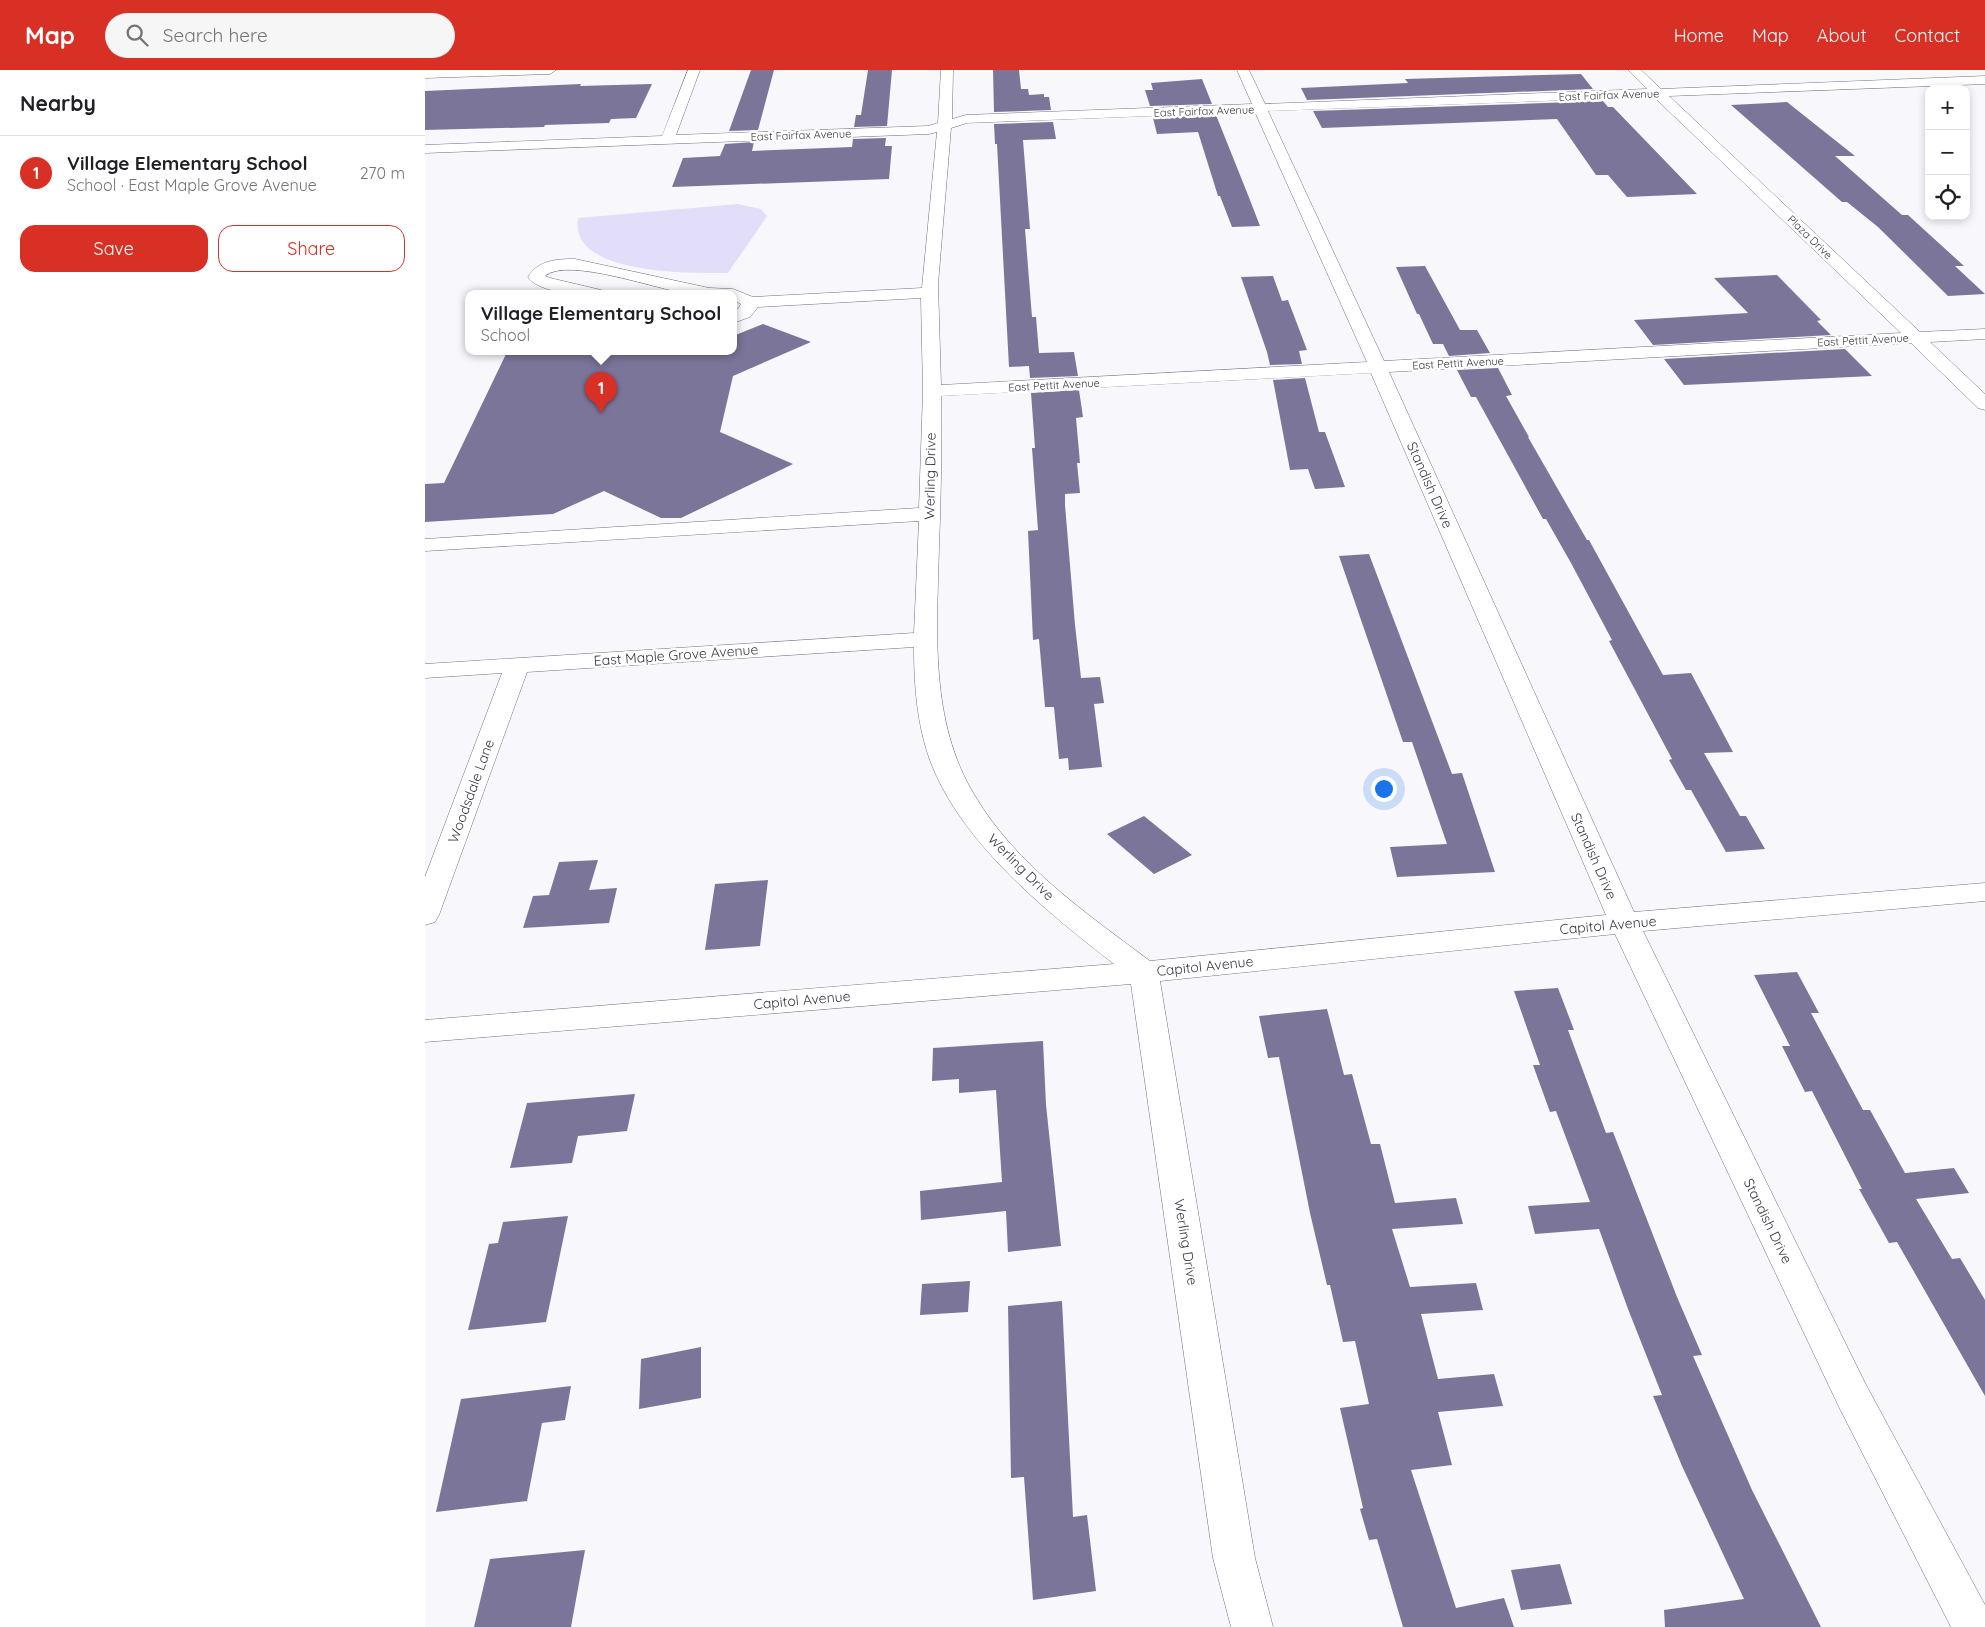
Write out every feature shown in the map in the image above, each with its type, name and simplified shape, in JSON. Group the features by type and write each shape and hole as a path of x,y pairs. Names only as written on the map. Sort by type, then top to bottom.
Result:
{"street":[{"path":"425,74 550,70"},
{"path":"667,140 694,70"},
{"name":"Werling Drive","path":"947,70 946,126 930,293 932,392 927,639 930,701 936,736 945,765 959,794 977,822 1011,859 1079,922 1144,972 1234,1558 1252,1627"},
{"name":"Standish Drive","path":"1243,70 1378,368 1624,923 1852,1395 1974,1627"},
{"name":"Plaza Drive","path":"1635,70 1985,404"},
{"name":"East Fairfax Avenue","path":"425,149 929,130 967,120 1985,80"},
{"path":"578,290 544,282 537,277 537,274 548,267 575,264 688,290"},
{"path":"737,296 749,302 930,293"},
{"path":"737,316 744,313 749,307 749,302"},
{"name":"East Pettit Avenue","path":"932,392 1985,334"},
{"path":"425,545 929,514"},
{"name":"East Maple Grove Avenue","path":"425,671 927,639"},
{"name":"Woodsdale Lane","path":"425,915 517,666"},
{"name":"Capitol Avenue","path":"425,1031 1144,972 1624,923 1985,892"}],"shaded area":[{"path":"738,204 761,209 767,216 728,273 688,273 636,267 612,261 592,251 580,237 578,218"}],"building":[{"path":"751,70 774,70 758,130 729,131"},
{"path":"868,70 892,70 887,126 854,127 856,115 861,115"},
{"path":"993,70 1019,70 1021,89 1028,89 1029,95 1044,94 1044,97 1049,97 1051,110 994,112"},
{"path":"1581,74 1593,89 1307,100 1301,88 1408,83 1405,79"},
{"path":"1202,79 1212,104 1150,106 1145,90 1153,90 1151,83"},
{"path":"581,84 580,86 652,84 636,118 611,119 609,123 545,125 544,127 425,130 425,91"},
{"path":"1603,101 1608,107 1613,107 1697,194 1627,197 1608,175 1596,175 1557,119 1322,128 1313,111"},
{"path":"1787,102 1855,156 1835,156 1902,215 1908,215 1964,266 1955,266 1985,294 1948,296 1878,227 1847,202 1842,202 1731,105"},
{"path":"1216,115 1260,226 1232,227 1220,196 1218,196 1198,132 1157,134 1153,118"},
{"path":"1053,122 1056,139 1023,140 1030,229 1025,229 1032,317 1036,317 1039,353 1074,352 1078,376 1030,378 1029,366 1009,367 997,144 995,144 994,124"},
{"path":"886,138 885,146 892,146 889,179 672,187 683,158 720,156 725,144 754,142 752,151 852,147 853,139"},
{"path":"1425,266 1460,330 1477,330 1490,353 1449,356 1443,344 1433,344 1396,267"},
{"path":"1777,275 1821,320 1817,321 1831,335 1653,345 1634,320 1748,313 1714,278"},
{"path":"1273,276 1282,301 1288,300 1307,350 1299,351 1302,364 1270,365 1241,277"},
{"path":"763,324 811,342 733,376 720,432 793,464 681,518 661,518 604,491 553,514 425,522 425,484 444,483 506,355 737,355 737,334"},
{"path":"1845,349 1872,376 1684,385 1664,359"},
{"path":"1498,368 1512,395 1506,396 1528,437 1587,540 1589,540 1663,675 1691,673 1733,752 1704,753 1740,816 1746,816 1765,849 1726,852 1691,790 1686,790 1669,760 1672,759 1609,641 1612,640 1571,563 1546,519 1543,519 1476,397 1471,397 1457,370"},
{"path":"1305,378 1319,432 1325,432 1345,487 1315,489 1308,469 1290,470 1273,380"},
{"path":"1079,390 1083,417 1076,418 1080,463 1077,463 1080,493 1065,494 1065,505 1081,678 1100,677 1104,703 1094,704 1102,767 1069,770 1068,758 1059,759 1054,707 1045,707 1039,639 1033,640 1028,531 1038,530 1032,448 1035,448 1031,393"},
{"path":"1369,554 1452,774 1462,773 1495,872 1397,877 1390,847 1447,844 1412,742 1403,742 1339,556"},
{"path":"1144,816 1192,855 1154,874 1107,834"},
{"path":"598,860 589,890 617,888 609,923 523,928 533,896 549,895 559,862"},
{"path":"768,880 760,946 705,950 715,884"},
{"path":"1797,972 1819,1013 1811,1013 1863,1110 1870,1110 1905,1173 1954,1168 1969,1193 1916,1199 1952,1259 1960,1258 1985,1300 1985,1396 1897,1242 1889,1243 1859,1189 1862,1189 1812,1091 1805,1092 1782,1046 1790,1046 1754,975"},
{"path":"1558,988 1574,1030 1568,1030 1606,1133 1613,1132 1677,1297 1702,1355 1693,1356 1752,1490 1821,1627 1665,1627 1664,1610 1744,1599 1682,1466 1653,1396 1662,1395 1599,1229 1535,1234 1528,1206 1590,1202 1556,1111 1550,1112 1533,1065 1540,1065 1514,991"},
{"path":"1327,1009 1344,1075 1352,1074 1371,1144 1380,1144 1395,1203 1456,1198 1463,1224 1392,1229 1410,1287 1476,1283 1483,1310 1421,1314 1438,1379 1494,1374 1503,1406 1438,1412 1452,1465 1411,1470 1456,1608 1504,1598 1514,1627 1403,1627 1377,1539 1369,1540 1360,1509 1363,1508 1340,1408 1369,1404 1355,1341 1343,1342 1330,1285 1327,1285 1310,1213 1279,1057 1268,1058 1259,1016"},
{"path":"1043,1041 1046,1105 1061,1246 1008,1252 1006,1211 921,1220 920,1191 1002,1182 996,1090 959,1093 959,1079 932,1081 933,1048"},
{"path":"635,1094 627,1131 578,1136 572,1163 510,1168 527,1103"},
{"path":"568,1216 546,1322 468,1330 489,1244 498,1243 503,1222"},
{"path":"970,1281 968,1312 920,1315 922,1284"},
{"path":"1062,1301 1073,1517 1087,1515 1096,1591 1033,1600 1024,1477 1011,1478 1008,1306"},
{"path":"701,1347 701,1398 639,1409 641,1359"},
{"path":"571,1386 565,1420 542,1423 527,1501 436,1512 461,1399"},
{"path":"585,1550 571,1627 474,1627 490,1559"},
{"path":"1560,1564 1572,1604 1521,1610 1511,1570"}],"place":[{"name":"Village Elementary School","path":"601,413"}]}
